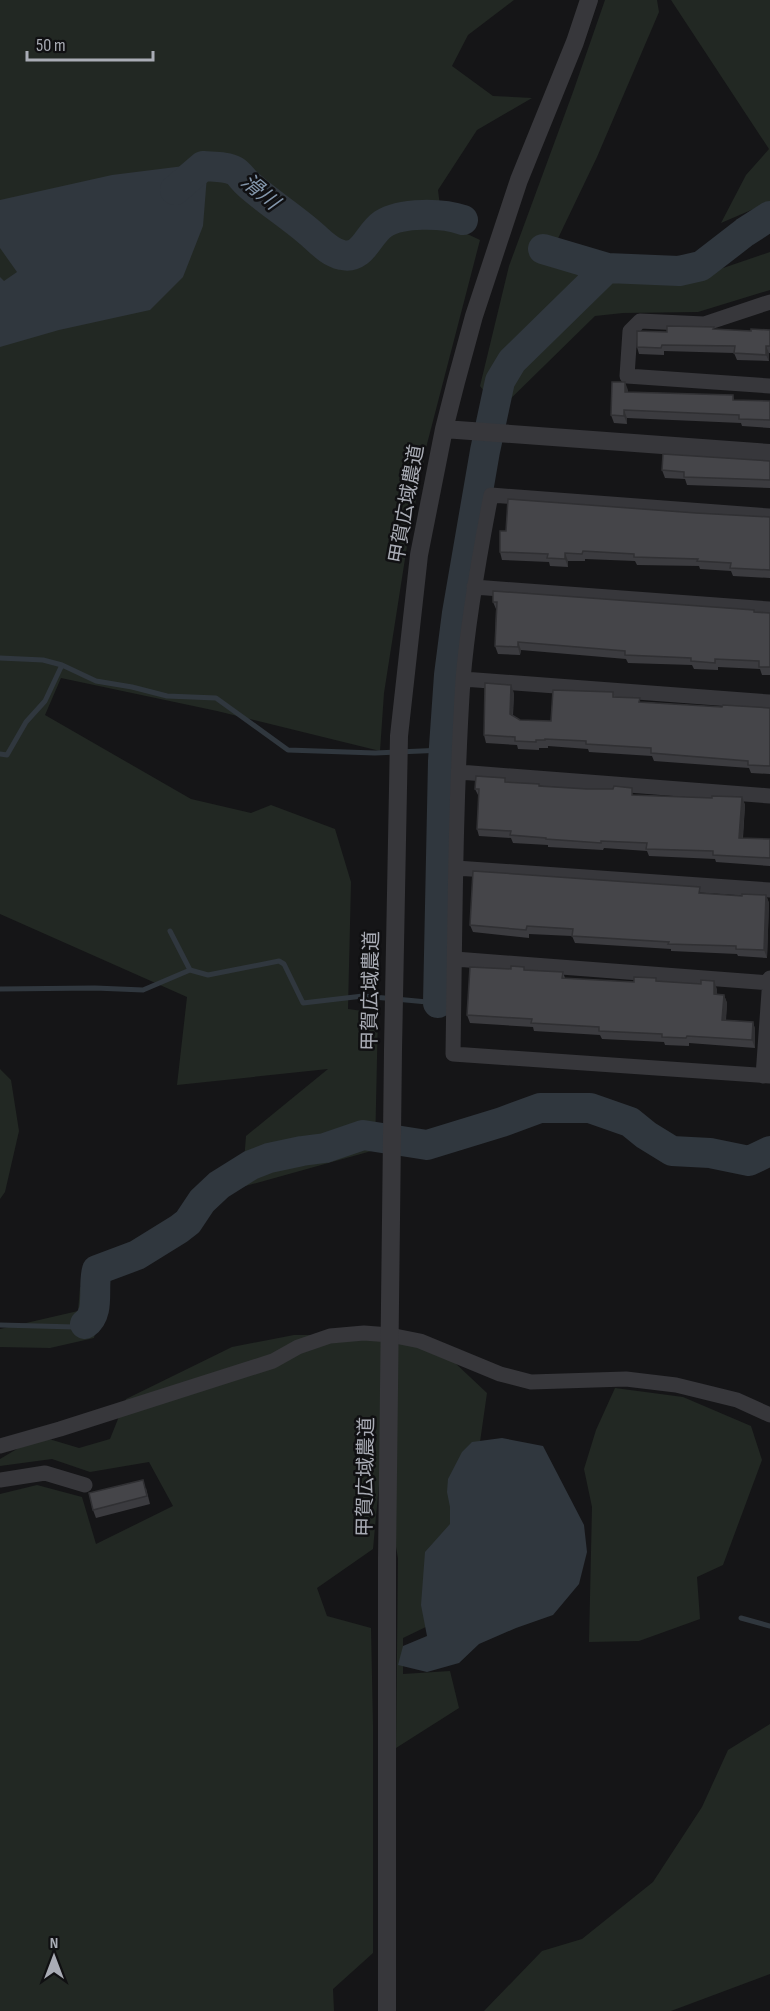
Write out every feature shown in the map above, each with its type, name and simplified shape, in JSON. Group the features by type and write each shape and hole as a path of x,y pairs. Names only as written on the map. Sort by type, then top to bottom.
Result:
{"street":[{"name":"甲賀広域農道","path":"387,2011 387,1558 399,736 419,555 444,429 474,316 519,180 575,42 589,0"},
{"path":"770,302 704,324 640,321 630,331 627,376 770,386"},
{"path":"444,429 770,453"},
{"path":"770,516 491,495 474,587 463,679 456,868 453,1053 766,1076 770,978"},
{"path":"474,587 770,609"},
{"path":"463,679 770,702"},
{"path":"459,772 770,796"},
{"path":"456,868 770,890"},
{"path":"455,959 770,983"},
{"path":"0,1446 273,1361 298,1347 330,1336 364,1333 420,1341 500,1374 531,1382 626,1379 676,1385 737,1400 770,1416"},
{"path":"0,1480 45,1473 86,1485"}],"shaded area":[{"path":"0,0 514,0 468,35 452,66 493,96 532,98 477,130 438,190 442,222 480,240 427,444 407,546 384,693 380,751 217,711 61,678 45,715 191,799 251,813 271,805 335,829 351,882 348,1009 378,1013 375,1150 242,1187 246,1136 328,1069 177,1085 187,997 0,914"},
{"path":"605,0 657,0 659,12 597,157 550,255 620,277 688,280 770,252 770,290 698,312 623,313 595,316 499,410 480,386 509,266"},
{"path":"671,0 770,0 770,202 721,223 746,175 769,149"},
{"path":"208,163 203,226 183,277 150,310 59,330 0,347 0,277 4,281 17,272 0,248 0,200 112,175"},
{"path":"0,1069 11,1080 19,1131 5,1192 0,1199"},
{"path":"80,1287 103,1296 94,1338 50,1348 0,1347 0,1329 78,1311"},
{"path":"294,1335 362,1335 437,1346 487,1393 478,1456 430,1625 403,1638 403,1674 450,1671 459,1708 396,1748 398,1558 381,1463 373,1549 317,1588 327,1616 371,1628 373,1953 333,1989 334,2011 0,2011 0,1494 37,1485 82,1497 96,1544 173,1506 149,1462 90,1472 52,1459 0,1466 0,1459 39,1436 79,1448 110,1439 126,1399 232,1347"},
{"path":"615,1388 683,1397 751,1426 762,1460 723,1565 697,1577 700,1619 639,1641 589,1642 592,1507 584,1469 596,1430"},
{"path":"502,1438 543,1446 584,1525 587,1552 579,1584 553,1615 479,1644 459,1663 427,1672 398,1665 403,1646 427,1636 421,1605 425,1552 450,1524 448,1479 462,1452 472,1442"},
{"path":"770,1724 770,1974 671,2011 484,2011 542,1951 582,1939 653,1882 702,1807 728,1750"}],"building":[{"path":"667,326 770,330 770,346 766,346 766,355 734,353 735,346 637,347 637,331 667,332"},
{"path":"612,382 625,382 625,392 733,395 733,400 770,401 770,420 739,419 739,415 624,410 624,416 611,415"},
{"path":"663,454 770,461 770,480 684,477 684,472 662,470"},
{"path":"508,499 770,517 770,570 730,568 731,563 697,561 698,559 634,557 634,554 583,551 582,554 565,553 565,559 547,558 548,554 500,552 500,531 506,531"},
{"path":"493,591 770,613 770,667 759,667 759,661 715,659 715,663 691,661 691,658 625,655 625,651 518,642 518,647 495,646 497,602 493,602"},
{"path":"485,683 511,685 510,714 520,720 551,721 553,690 613,692 613,697 640,698 639,702 770,708 770,766 748,765 748,761 651,753 651,748 586,744 586,741 545,739 536,740 536,742 515,741 515,737 484,735"},
{"path":"476,776 505,778 505,782 539,784 539,786 587,789 613,789 614,786 632,788 632,795 742,797 739,838 770,839 770,858 713,855 713,851 646,849 647,843 601,841 601,843 546,839 510,835 511,831 477,829 479,789 475,789"},
{"path":"473,871 700,887 699,893 766,895 764,950 736,949 736,946 668,944 669,942 572,936 573,929 527,926 526,930 470,925"},
{"path":"511,966 524,967 524,970 563,972 562,978 634,982 634,977 701,984 701,980 714,981 714,994 724,995 722,1020 753,1022 752,1040 687,1036 686,1038 662,1037 662,1034 599,1031 599,1027 531,1023 532,1019 467,1015 470,967 511,969"},
{"path":"143,1480 147,1496 93,1510 89,1493"}],"waterway":[{"name":"滑川","path":"175,190 203,166 231,169 328,249 349,256 360,250 383,224 400,217 434,215 463,220"},
{"name":"滑川","path":"543,249 607,268 679,271 701,266 770,216"},
{"path":"438,1003 443,761 449,675 457,613 485,451 500,381 512,361 607,268"},
{"path":"0,658 43,660 62,665 96,681 167,696 216,698 288,750 375,753 444,750"},
{"path":"0,754 7,755 26,722 45,701 62,665"},
{"path":"170,931 190,970"},
{"path":"0,989 143,990 190,970 208,975 279,961 284,964 303,1003 363,996 438,1003"},
{"path":"85,1324 95,1307 97,1270 137,1255 179,1229 188,1222 202,1201 219,1185 251,1165 269,1158 325,1148 363,1135 427,1145 540,1108 590,1108 630,1122 672,1151 710,1153 749,1161 770,1151"},
{"path":"0,1325 75,1327 85,1324"},
{"path":"741,1618 770,1626"}]}
